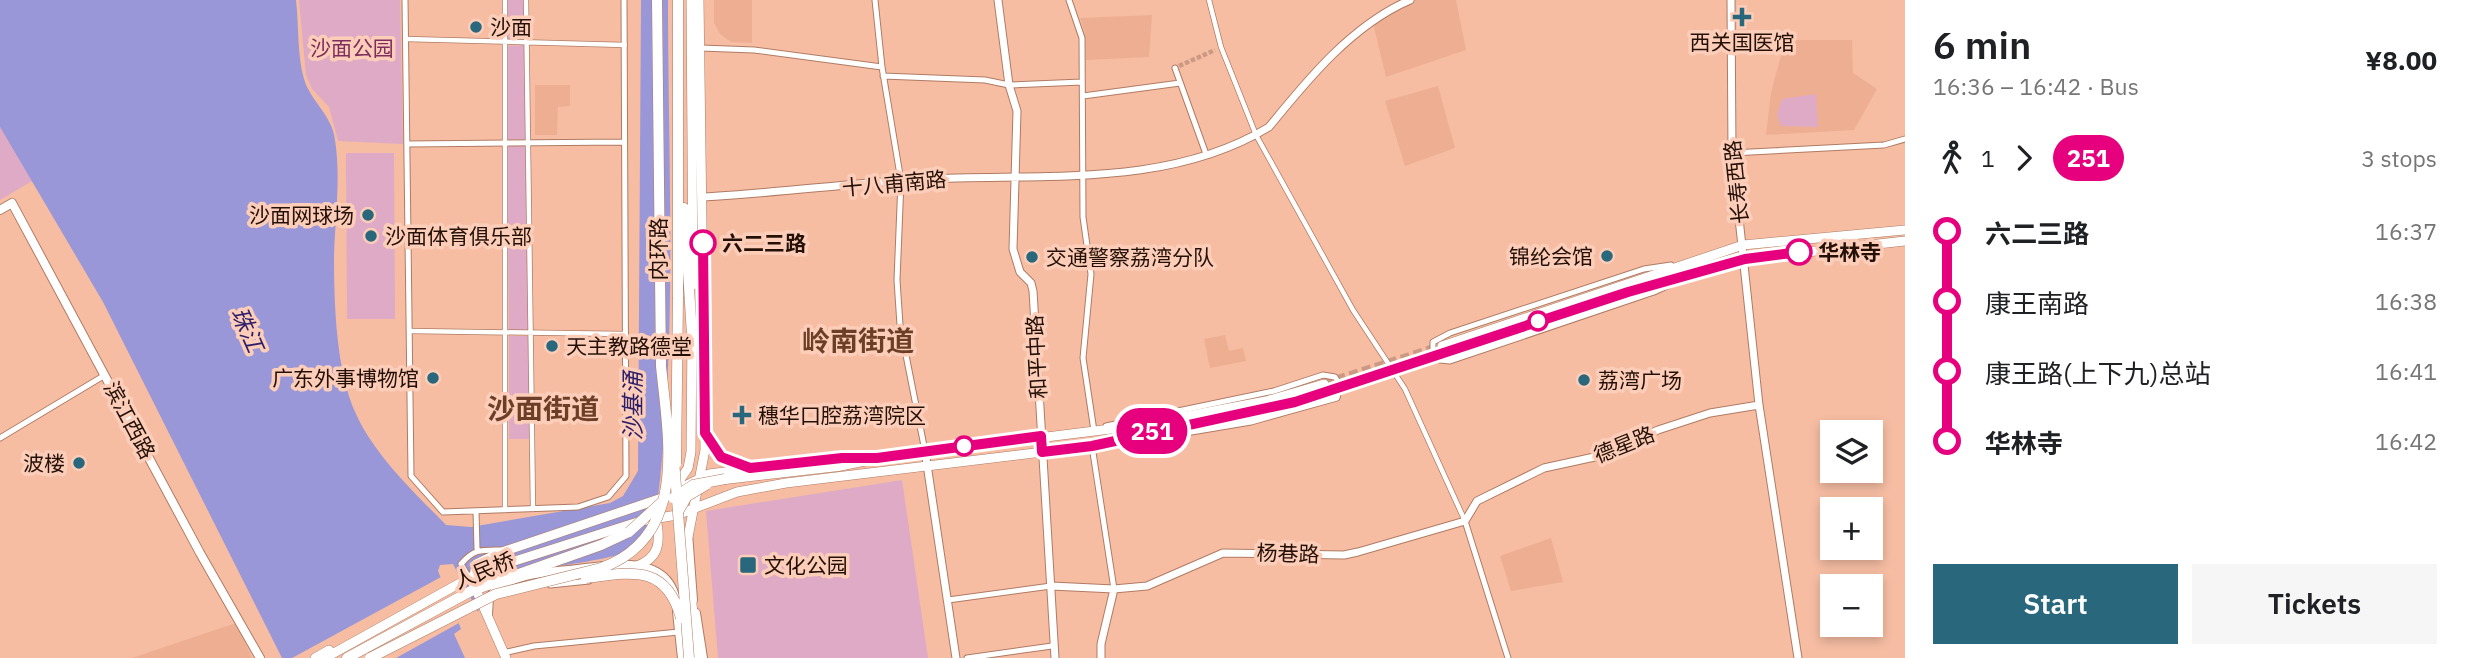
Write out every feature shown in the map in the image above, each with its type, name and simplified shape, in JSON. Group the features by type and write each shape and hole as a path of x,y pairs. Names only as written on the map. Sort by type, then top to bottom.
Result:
{"highway":[{"name":"内环路","path":"370,658 474,603 530,585 610,565 637,547 663,507 668,480 662,366 657,0"},
{"path":"678,0 679,117 692,335"},
{"name":"内环路","path":"346,658 476,590 601,545 629,532 663,501 673,479 679,439 679,117"},
{"path":"662,366 674,459 691,658"},
{"path":"629,532 688,488 725,479 877,458"},
{"path":"530,585 641,573 666,586 679,617"}],"main road":[{"path":"659,499 678,484 688,468 693,410 691,0"},
{"path":"691,658 688,537 691,507 702,476 705,433 699,0"},
{"path":"0,205 7,201 12,203"},
{"path":"0,211 12,203"},
{"name":"滨江西路","path":"12,203 260,658"},
{"path":"1905,230 1743,245 1682,264 1444,350 1617,295 1745,259 1905,241"},
{"name":"人民桥","path":"325,658 480,572 721,497 763,486 1092,446 1326,388 1092,432"},
{"path":"693,410 704,411"},
{"path":"659,499 702,476 750,468 842,458 877,458 1041,436 1092,432"},
{"path":"705,433 721,457 750,468"},
{"path":"691,658 679,632 675,537 678,513 691,493 725,479"},
{"path":"659,499 682,496 691,507"},
{"path":"688,537 704,510 721,497"},
{"name":"人民桥","path":"315,658 469,573 628,520 659,499"},
{"path":"505,655 476,590 476,564 512,548 649,505"},
{"path":"488,614 489,598 503,585 544,572 600,572 634,567 649,561 658,549 660,535 656,518"},
{"path":"634,567 654,571 666,579 673,590 691,658"},
{"name":"滨江西路","path":"247,638 255,658"}],"street":[{"path":"405,0 411,476 443,512 476,513 578,506 608,497 618,489 626,476 624,0"},
{"path":"505,0 505,510"},
{"path":"526,0 533,509"},
{"path":"875,0 881,67 901,181 898,310 928,465 956,658"},
{"name":"和平中路","path":"998,0 1009,85 1017,111 1013,249 1020,272 1031,283 1033,291 1051,586 1052,646 1055,658"},
{"path":"1069,0 1082,38 1086,176 1084,226 1091,274 1083,358 1092,432 1127,420 1264,393 1323,375 1335,377 1340,384 1339,394 1334,400 1274,417 1127,443 1092,446 1114,589 1101,644 1101,658"},
{"path":"1209,0 1221,47 1256,135 1346,299 1405,389 1465,521 1508,658"},
{"path":"1256,135 1269,127 1325,63 1369,23 1410,0"},
{"name":"长寿西路","path":"1731,0 1731,153 1745,259 1759,405 1798,658"},
{"path":"406,39 624,45"},
{"path":"1215,50 1221,47"},
{"path":"701,48 754,50 881,67"},
{"path":"1177,67 1180,83 1206,154"},
{"path":"883,76 985,80 1009,85 1082,82"},
{"path":"1083,96 1180,83"},
{"name":"十八甫南路","path":"703,197 801,192 901,181 1086,176 1135,171 1206,154 1256,135"},
{"path":"1731,153 1884,145 1905,139"},
{"path":"407,144 624,142"},
{"path":"1682,264 1644,269 1450,332 1433,342 1433,351 1440,360 1450,361 1654,292 1684,277"},
{"path":"410,331 626,334"},
{"path":"0,438 106,374"},
{"name":"德星路","path":"1465,521 1477,501 1544,468 1598,456 1658,430 1700,416 1759,405"},
{"path":"476,513 477,550"},
{"name":"杨巷路","path":"1051,586 1114,589 1162,582 1223,553 1344,555 1465,521"},
{"path":"476,590 461,564 477,550 512,548"},
{"path":"488,614 492,601 512,592 563,583 634,578 645,580 664,592 679,617"},
{"path":"948,600 1051,586"},
{"path":"505,655 534,646 679,632"},
{"path":"967,658 1052,646"}],"shaded area":[{"path":"714,0 752,0 752,43 731,42 720,34 714,23"},
{"path":"1414,0 1456,0 1466,50 1386,77 1373,23"},
{"path":"1152,15 1149,57 1086,60 1085,34 1080,18"},
{"path":"1785,40 1852,40 1853,73 1877,89 1854,130 1766,135 1771,93"},
{"path":"535,85 570,85 570,106 558,107 557,135 535,135"},
{"path":"1438,86 1455,148 1405,166 1385,101"},
{"path":"1225,335 1229,351 1243,348 1246,361 1210,368 1204,339"},
{"path":"1551,538 1563,582 1511,591 1500,556"},
{"path":"236,623 252,658 132,658"}],"green space":[{"name":"沙面公园","path":"299,0 400,0 403,144 338,141 329,107 312,89 306,75"},
{"path":"508,0 525,0 525,39 508,39"},
{"path":"525,45 525,139 507,140 508,46"},
{"path":"1816,94 1818,127 1781,126 1777,114 1782,99"},
{"path":"0,127 32,181 0,200"},
{"path":"507,144 525,144 530,330 509,330"},
{"name":"沙面体育俱乐部","path":"346,153 394,153 395,319 347,319"},
{"path":"509,336 530,336 530,439 509,439"},
{"name":"文化公园","path":"902,480 928,658 718,658 706,511"}],"water":[{"name":"珠江","path":"0,0 296,0 304,79 311,95 330,123 337,154 334,257 336,316 340,358 349,397 374,445 409,487 446,525 471,527 610,503 623,496 638,471 641,0 668,0 669,336 661,470 653,535 633,550 618,555 539,570 482,591 478,612 453,564 440,565 438,571 461,629 454,634 465,658 282,658 103,302 0,127"}],"pier":[{"path":"441,577 459,623 396,658 292,658"}],"tunnel":[{"path":"1179,66 1215,50"},
{"path":"1324,384 1442,346"},
{"path":"1327,393 1445,353"}],"bus line":[{"name":"251","path":"703,243 705,433 717,454 731,463 750,468 842,458 877,458 1041,436 1042,452 1092,446 1141,433 1295,402 1628,292 1745,259 1799,252"}],"place":[{"name":"西关国医馆","path":"1742,17"},
{"name":"沙面","path":"476,27"},
{"name":"沙面网球场","path":"368,215"},
{"name":"沙面体育俱乐部","path":"371,236"},
{"name":"六二三路","path":"703,243"},
{"name":"华林寺","path":"1799,252"},
{"name":"锦纶会馆","path":"1607,256"},
{"name":"交通警察荔湾分队","path":"1032,257"},
{"name":"天主教路德堂","path":"552,346"},
{"name":"广东外事博物馆","path":"433,378"},
{"name":"荔湾广场","path":"1584,380"},
{"name":"穗华口腔荔湾院区","path":"742,415"},
{"name":"波楼","path":"79,463"},
{"name":"文化公园","path":"748,565"}],"district":[{"name":"岭南街道","path":"858,340"},
{"name":"沙面街道","path":"543,408"}],"water label":[{"name":"沙基涌","path":"632,406"}]}
